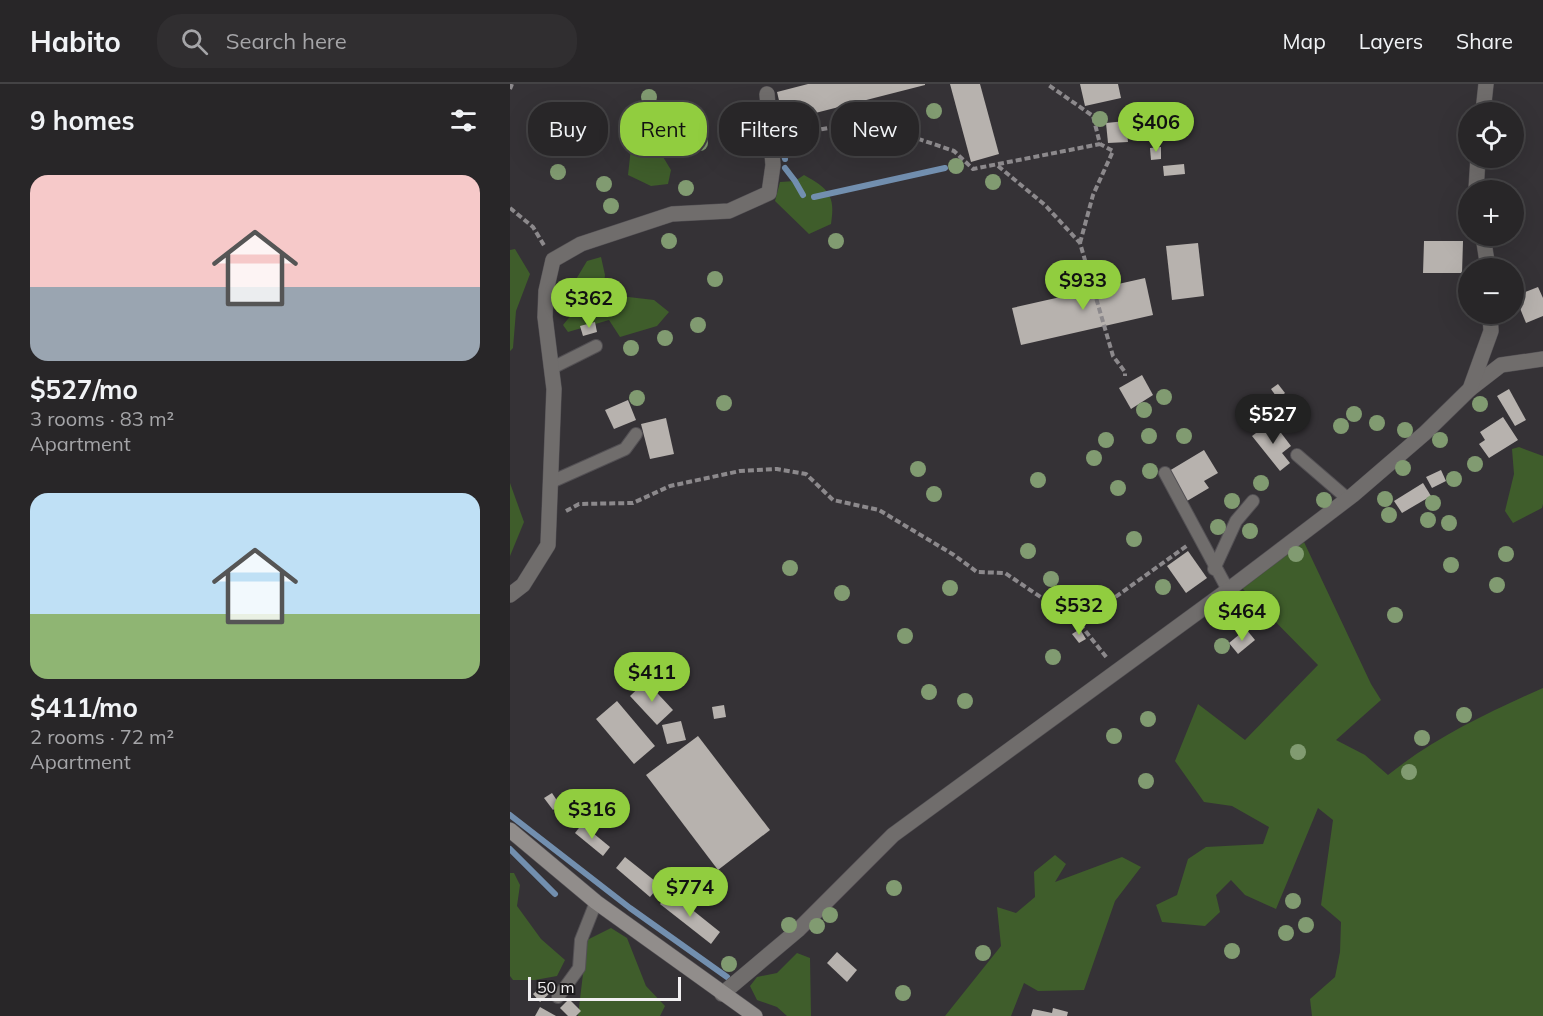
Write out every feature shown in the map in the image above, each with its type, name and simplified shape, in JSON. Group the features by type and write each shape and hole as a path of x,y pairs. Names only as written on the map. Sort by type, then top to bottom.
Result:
{"main road":[{"path":"510,830 596,902 755,1016"}],"street":[{"path":"1484,102 1486,84"},
{"path":"767,94 768,102"},
{"path":"510,595 524,585 548,545 554,389 545,317 546,291 553,260 581,244 672,214 729,211 769,193 772,156"},
{"path":"1470,389 1491,332 1491,324"},
{"path":"723,994 798,930 893,835 1228,591 1348,499 1470,389 1501,366 1543,359"}],"lane":[{"path":"552,368 596,346"},
{"path":"551,482 625,449 636,434"},
{"path":"1297,455 1348,499"},
{"path":"1165,473 1214,569 1228,591"},
{"path":"1214,569 1236,521 1253,501"},
{"path":"558,997 579,968 581,940 596,902"}],"path":[{"path":"510,89 512,84"},
{"path":"1047,84 1094,116 1100,144"},
{"path":"819,130 856,123 913,137 954,151 973,169 1100,144 1113,151 1094,195 1080,243"},
{"path":"998,165 1045,205 1080,243 1113,356 1125,372 1125,376"},
{"path":"510,208 533,227 553,260"},
{"path":"549,519 579,504 633,503 670,486 740,471 777,469 806,474 833,500 879,510 954,555 977,572 1005,573 1079,623 1117,672"},
{"path":"1079,623 1198,539"}],"green space":[{"path":"630,156 662,156 671,170 668,184 651,186 628,175"},
{"path":"804,175 824,189 832,206 831,224 809,234 775,201 780,182 795,181"},
{"path":"515,249 530,274 516,311 513,348 510,351 510,250"},
{"path":"601,257 605,275 603,294 654,300 669,312 657,326 620,337 609,320 568,332 563,325 572,314 566,296 587,261"},
{"path":"1519,447 1543,456 1543,504 1542,508 1513,523 1505,511 1514,474 1512,449"},
{"path":"510,483 524,522 510,556"},
{"path":"1304,542 1371,684 1381,700 1336,740 1365,755 1388,775 1424,749 1482,716 1543,688 1543,1016 1312,1016 1310,999 1335,977 1340,952 1341,922 1321,905 1333,820 1318,808 1276,909 1245,895 1231,880 1216,895 1220,912 1205,926 1162,922 1156,905 1177,895 1188,859 1206,847 1263,844 1269,827 1232,806 1204,802 1175,761 1198,704 1245,740 1318,665 1242,588"},
{"path":"1055,855 1066,864 1055,882 1122,857 1141,867 1115,901 1084,990 1038,991 1024,983 1011,1016 945,1016 1001,946 997,907 1016,913 1035,897 1034,872"},
{"path":"510,873 514,873 520,885 517,906 541,939 565,960 557,976 535,980 513,980 510,976"},
{"path":"611,928 627,938 646,986 665,1006 660,1016 578,1016 587,940"},
{"path":"797,953 810,958 811,1016 787,1016 777,1007 757,1000 750,986 757,977 777,973"}],"building":[{"path":"808,84 925,84 858,102 831,102 831,109 819,112 819,102 779,102 777,92"},
{"path":"950,84 980,84 999,154 971,162"},
{"path":"1080,84 1118,84 1121,98 1085,106"},
{"path":"1126,121 1128,142 1108,143 1106,123"},
{"path":"1161,147 1161,159 1151,160 1150,148"},
{"path":"1184,164 1185,174 1164,176 1163,166"},
{"path":"1424,241 1458,241 1458,246 1463,246 1462,258 1458,258 1458,273 1423,273"},
{"path":"1198,243 1204,296 1172,300 1166,246"},
{"path":"1145,278 1153,315 1021,345 1012,308"},
{"path":"1538,287 1543,298 1543,316 1526,323 1524,318 1524,292"},
{"path":"595,322 597,332 583,336 580,326"},
{"path":"1142,375 1153,395 1131,409 1119,388"},
{"path":"1278,384 1285,393 1278,399 1271,389"},
{"path":"1509,389 1526,420 1515,426 1497,396"},
{"path":"628,400 636,420 614,429 605,410"},
{"path":"1503,417 1518,440 1489,458 1479,444 1485,440 1480,432"},
{"path":"666,418 674,454 650,459 641,424"},
{"path":"1272,421 1291,446 1282,453 1290,463 1280,471 1252,436"},
{"path":"1204,450 1218,473 1204,481 1209,488 1187,501 1169,471"},
{"path":"1441,470 1446,481 1432,488 1426,477"},
{"path":"1423,483 1431,496 1402,513 1394,501"},
{"path":"1188,551 1207,578 1186,593 1167,566"},
{"path":"1080,629 1086,639 1079,643 1072,634"},
{"path":"1246,629 1255,640 1238,654 1229,643"},
{"path":"646,681 673,710 657,725 630,696"},
{"path":"617,701 655,746 634,764 596,719"},
{"path":"724,705 726,717 714,719 712,707"},
{"path":"681,721 686,740 667,744 662,725"},
{"path":"698,736 770,830 718,870 646,775"},
{"path":"552,793 560,805 553,810 544,798"},
{"path":"569,811 575,818 569,824 562,819"},
{"path":"582,824 610,847 603,856 575,833"},
{"path":"625,857 660,885 650,897 616,868"},
{"path":"670,892 720,932 711,944 660,904"},
{"path":"837,952 857,970 847,982 827,963"},
{"path":"543,985 550,993 540,1002 533,994"},
{"path":"569,999 581,1011 576,1016 568,1016 560,1008"},
{"path":"540,1007 556,1016 535,1016"},
{"path":"1053,1008 1068,1012 1067,1016 1031,1016 1033,1009 1052,1013"}],"waterway":[{"path":"785,168 803,195"},
{"path":"814,197 945,168"},
{"path":"510,815 630,908 727,977"},
{"path":"510,849 555,894"}]}
